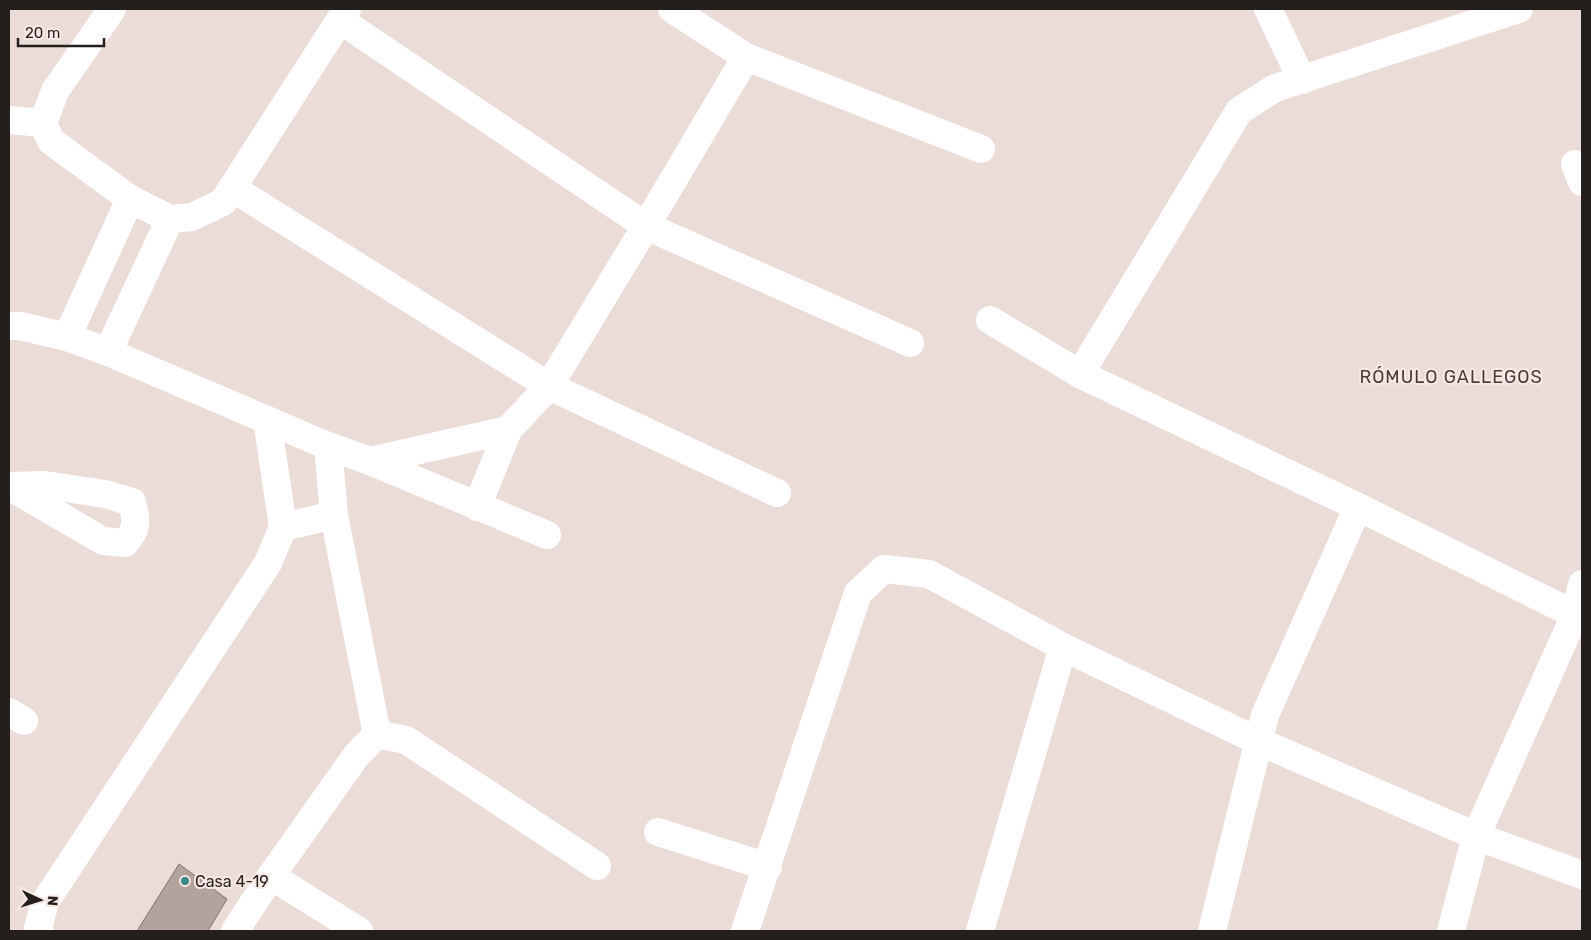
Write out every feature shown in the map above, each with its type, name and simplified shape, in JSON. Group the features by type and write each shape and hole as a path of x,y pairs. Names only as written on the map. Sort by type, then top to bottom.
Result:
{"street":[{"path":"112,9 55,91 43,123 51,141 130,199 170,219 192,218 223,202 343,14 646,226 910,344"},
{"path":"672,9 746,57 981,149"},
{"path":"1268,9 1302,80"},
{"path":"1080,374 1239,111 1275,88 1519,9"},
{"path":"477,507 508,430 549,386 746,57"},
{"path":"9,120 43,123"},
{"path":"232,188 549,386 777,493"},
{"path":"67,337 130,199"},
{"path":"108,352 170,219"},
{"path":"990,320 1080,374 1358,507 1579,616"},
{"path":"9,326 20,326 67,337 108,352 328,446 370,461 547,535"},
{"path":"40,931 38,928 45,902 268,563 283,527 266,420"},
{"path":"370,461 508,430"},
{"path":"328,446 334,515 377,734"},
{"path":"1212,931 1266,715 1358,507"},
{"path":"283,527 334,515"},
{"path":"746,931 858,593 884,569 929,574 1063,647 1260,742 1476,836 1582,875"},
{"path":"1451,931 1476,836 1579,616 1582,584"},
{"path":"980,931 1063,647"},
{"path":"377,734 406,740 597,866"},
{"path":"235,931 356,756 377,734"},
{"path":"658,832 768,867"},
{"path":"272,876 359,931"}],"building":[{"name":"Casa 4-19","path":"179,864 227,899 208,931 137,931"}],"place":[{"name":"Casa 4-19","path":"185,881"}],"district":[{"name":"RÓMULO GALLEGOS","path":"1451,377"}]}
